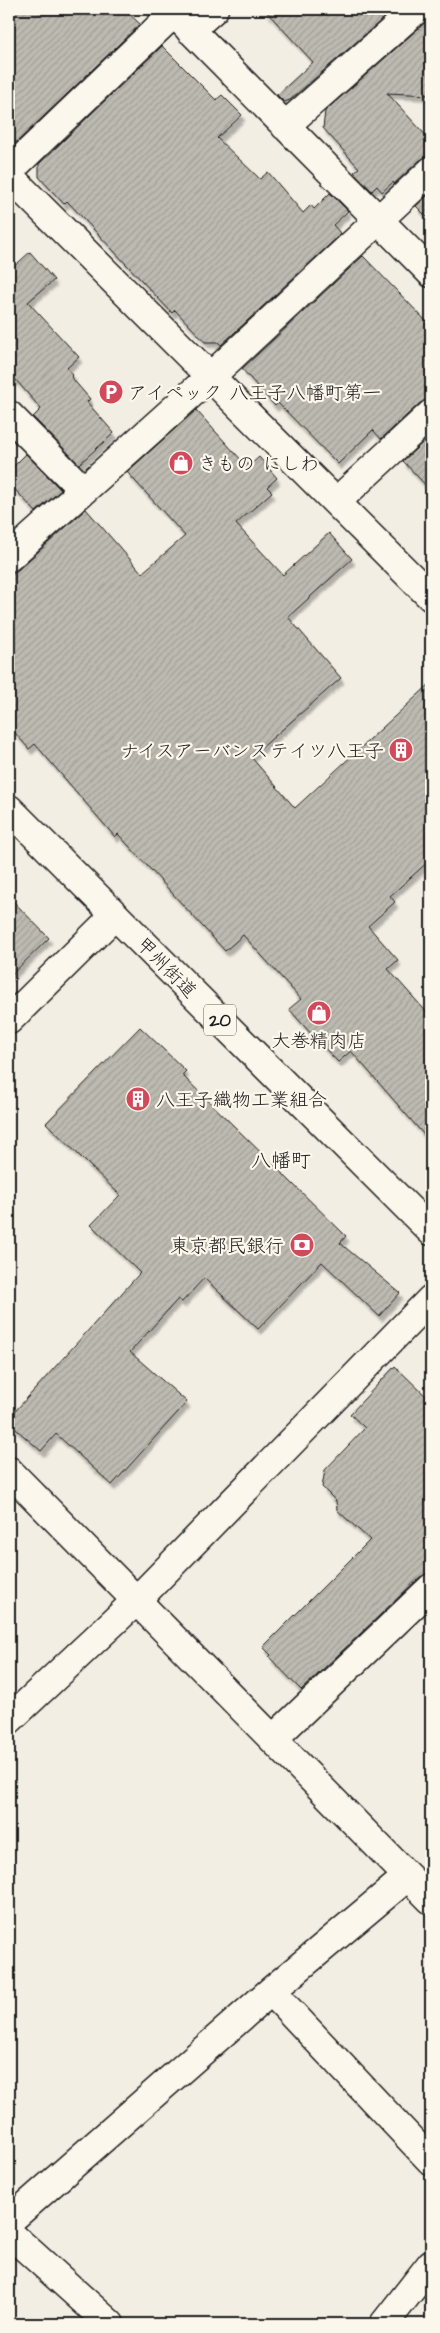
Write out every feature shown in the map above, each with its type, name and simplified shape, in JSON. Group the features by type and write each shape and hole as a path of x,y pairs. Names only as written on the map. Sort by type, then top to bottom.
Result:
{"main road":[{"path":"9,171 178,17 214,9"},
{"path":"285,126 416,9"},
{"path":"178,17 431,273"},
{"path":"9,557 210,377 431,172"},
{"path":"9,176 431,597"},
{"path":"9,414 83,490"},
{"path":"336,502 431,414"},
{"name":"甲州街道","path":"9,809 431,1231"},
{"path":"9,1020 115,915"},
{"path":"9,1720 136,1601 431,1299"},
{"path":"9,1472 431,1900"},
{"path":"273,1739 431,1588"},
{"path":"9,2221 271,1992 408,1877"},
{"path":"271,1992 431,2161"},
{"path":"9,2233 110,2324"},
{"path":"384,2324 431,2264"}],"building":[{"path":"9,9 124,9 140,24 17,142 9,141"},
{"path":"264,9 394,9 290,100 284,102 277,95 313,62"},
{"path":"431,15 431,95 387,93 431,141 431,156 420,160 394,184 393,182 382,192 377,186 372,191 354,172 359,168 323,128 325,111 427,21"},
{"path":"162,46 216,100 222,95 242,115 217,138 260,179 268,172 303,213 311,205 314,209 330,193 348,211 333,225 341,234 221,345 218,342 205,342 175,310 172,313 67,201 64,204 39,177 39,164"},
{"path":"431,192 431,221 416,206"},
{"path":"30,252 54,280 28,302 79,357 67,368 73,375 71,377 90,399 87,402 114,433 79,464 33,417 41,409 16,380 9,380 9,271"},
{"path":"363,256 431,326 431,399 420,403 381,439 373,430 338,464 278,403 275,406 242,369"},
{"path":"196,410 244,463 245,461 249,466 259,457 277,478 267,487 272,492 236,524 283,575 329,533 352,559 288,617 341,678 251,757 295,808 431,683 431,859 390,896 395,902 368,926 398,960 388,969 431,1017 431,1143 351,1051 338,1062 313,1036 289,1009 301,999 243,935 225,951 118,834 115,837 35,744 29,749 9,726 9,578 86,509 142,573 185,536 127,472"},
{"path":"431,435 431,491 403,461"},
{"path":"26,454 61,490 36,512 9,483 9,471"},
{"path":"9,897 49,938 9,977"},
{"path":"140,1027 186,1071 182,1075 346,1236 340,1243 400,1293 379,1316 322,1262 258,1329 204,1278 182,1302 178,1299 130,1352 187,1402 112,1485 56,1434 41,1451 9,1423 9,1418 140,1273 91,1225 120,1195 46,1123"},
{"path":"395,1366 431,1401 431,1573 420,1577 301,1690 269,1657 271,1655 263,1647 370,1540 337,1510 336,1501 322,1487 325,1470 365,1428 350,1414"}],"place":[{"name":"アイペック 八王子八幡町第一","path":"111,392"},
{"name":"きもの にしわ","path":"181,463"},
{"name":"ナイスアーバンステイツ八王子","path":"401,750"},
{"name":"大巻精肉店","path":"319,1013"},
{"name":"八王子織物工業組合","path":"138,1099"},
{"name":"東京都民銀行","path":"302,1245"}],"district":[{"name":"八幡町","path":"281,1160"}]}
